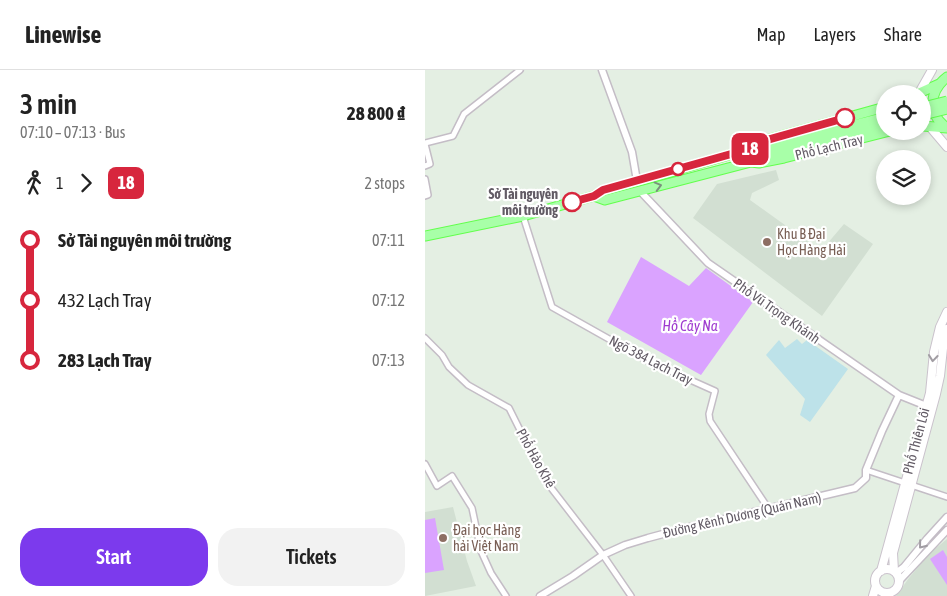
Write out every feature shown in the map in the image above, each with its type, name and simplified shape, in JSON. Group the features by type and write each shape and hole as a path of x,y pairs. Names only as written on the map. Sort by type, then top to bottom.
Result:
{"main road":[{"path":"923,85 932,70"},
{"path":"947,70 934,92 933,101 933,110 937,118 947,128"},
{"path":"931,87 947,77"},
{"path":"931,105 947,101"},
{"path":"931,113 947,108"},
{"name":"Phố Lạch Tray","path":"425,236 523,216 594,196 603,190 749,149 756,143 876,110"},
{"path":"751,162 759,156 776,149 876,119"},
{"path":"749,149 776,149 876,127"},
{"path":"931,127 947,128"},
{"path":"931,131 947,147"},
{"name":"Phố Lạch Tray","path":"594,196 605,200 751,162 759,163 784,158 876,135"},
{"name":"Phố Thiên Lôi","path":"881,570 890,552 929,407 934,352 940,327 947,312"},
{"name":"Phố Thiên Lôi","path":"929,407 936,394 947,329"},
{"name":"Phố Thiên Lôi","path":"890,552 895,572"},
{"path":"873,596 876,586 875,579 881,570 888,569 895,572 899,578 896,589 888,595 881,592 876,586"}],"street":[{"path":"425,166 430,164 425,144 453,136 465,114 519,70"},
{"path":"601,70 632,152 637,181"},
{"path":"425,179 428,196 425,196"},
{"name":"Phố Vũ Trọng Khánh","path":"639,191 708,264 899,396 929,407"},
{"name":"Ngõ 384 Lạch Tray","path":"523,216 551,307 648,361 715,391 709,420 768,508"},
{"name":"Phố Hào Khê","path":"425,338 468,385 509,408 545,480 603,555 631,596"},
{"name":"Đường Kênh Dương (Quán Nam)","path":"540,596 603,555 625,545 768,508 855,488 866,478 866,470 899,396"},
{"path":"425,464 437,486 452,476 472,508 481,551 506,596"},
{"path":"866,470 947,498"},
{"path":"895,572 904,567 947,518"},
{"path":"899,581 947,530"}],"shaded area":[{"name":"Khu B Đại Học Hàng Hải","path":"776,170 779,180 752,193 750,200 821,251 844,224 873,244 822,316 693,218 717,184"},
{"path":"797,339 802,344 807,340 848,369 810,422 800,415 805,399 766,355 779,340 785,348"},
{"name":"Đại học Hàng hải Việt Nam","path":"453,507 467,561 476,586 425,596 425,512"},
{"path":"947,539 947,596 896,596 929,554"}],"water":[{"name":"Hồ Cây Na","path":"641,257 689,286 706,268 753,302 701,375 607,322"},
{"path":"435,518 444,570 425,573 425,520"},
{"path":"943,550 947,557 947,585 930,559"}],"bus line":[{"name":"18","path":"572,202 594,196 603,190 749,149 756,143 845,118"}],"place":[{"name":"Sở Tài nguyên môi trường","path":"572,202"},
{"name":"Khu B Đại Học Hàng Hải","path":"767,242"},
{"name":"Đại học Hàng hải Việt Nam","path":"443,538"}]}
